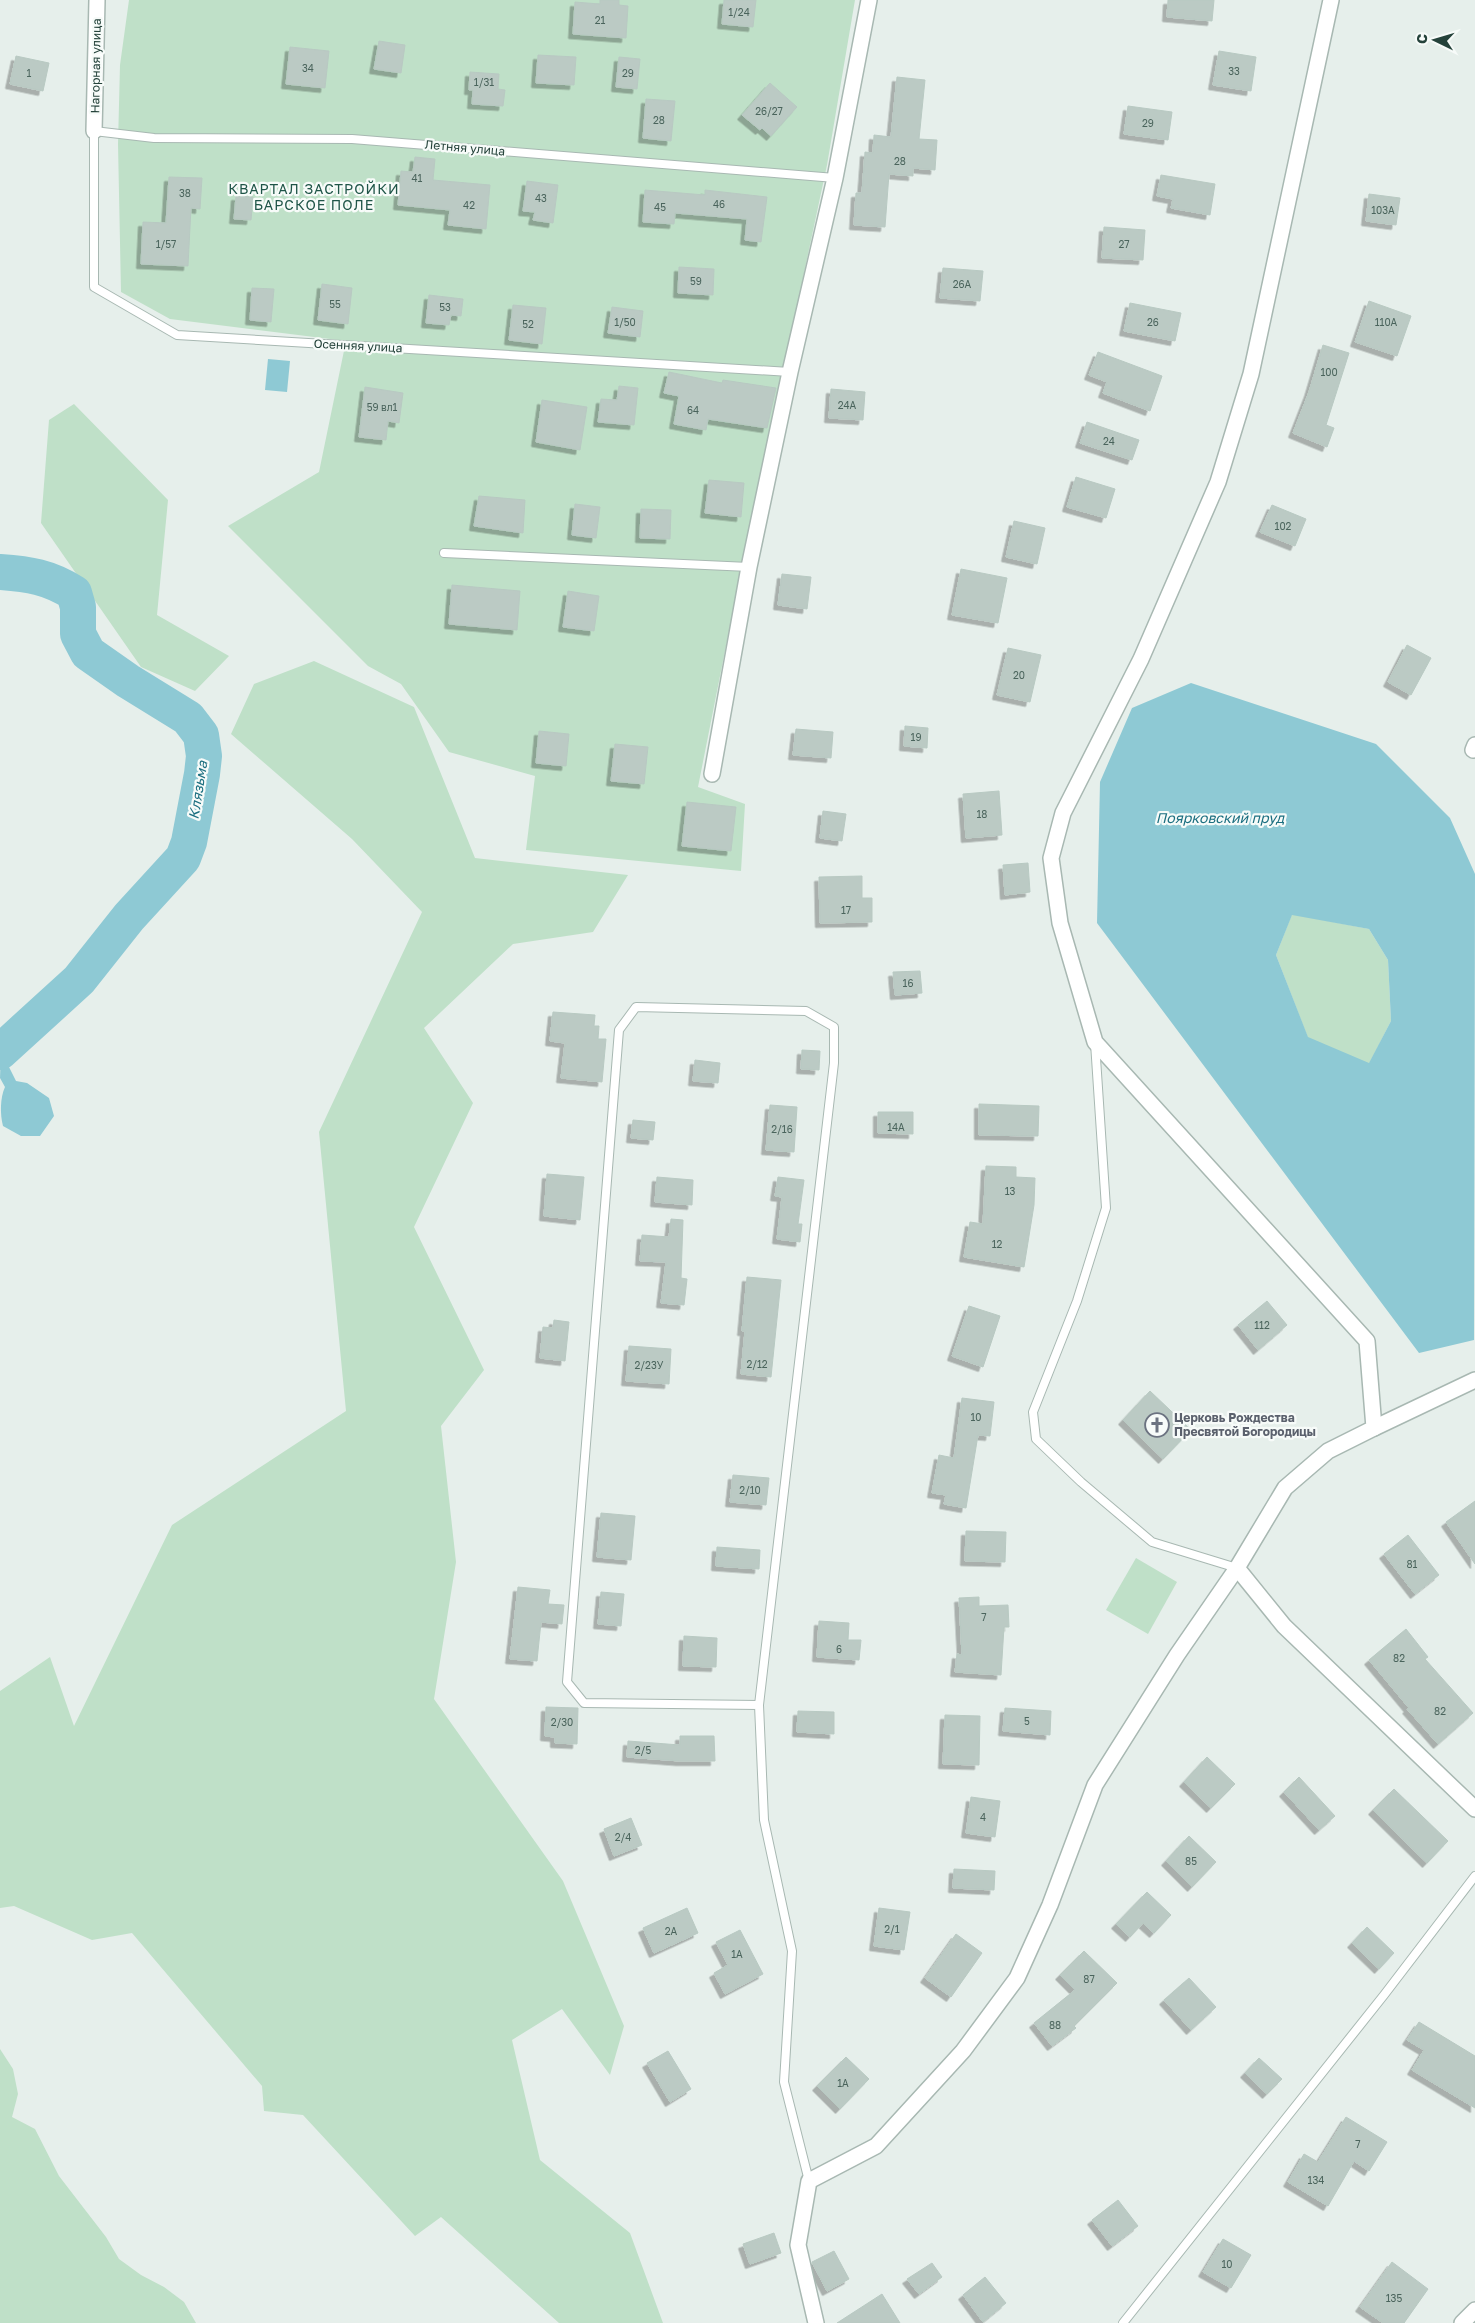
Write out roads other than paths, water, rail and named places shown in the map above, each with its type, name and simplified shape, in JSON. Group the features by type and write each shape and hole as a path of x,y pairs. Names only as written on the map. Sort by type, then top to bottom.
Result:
{"street":[{"name":"Нагорная улица","path":"94,131 98,0"},
{"path":"712,774 749,567 790,372 835,178 869,0"},
{"path":"1331,0 1251,374 1218,482 1141,659 1062,813 1051,858 1060,923 1095,1042 1367,1341 1374,1428"},
{"path":"816,2323 798,2245 810,2181 876,2146 963,2051 1017,1978 1050,1904 1095,1785 1177,1655 1237,1568 1285,1488 1328,1451 1475,1380"},
{"path":"1237,1568 1284,1626 1475,1809"},
{"path":"1462,2323 1475,2310"}],"lane":[{"name":"Летняя улица","path":"94,131 154,138 352,139 835,178"},
{"name":"Осенняя улица","path":"94,131 94,286 177,336 790,372"},
{"path":"444,553 749,567"},
{"path":"759,1705 584,1703 567,1682 619,1030 636,1007 806,1011 834,1027 834,1063 759,1705 764,1820 792,1951 784,2082 810,2181"},
{"path":"1095,1042 1106,1208 1077,1301 1033,1412 1036,1439 1081,1482 1152,1542 1237,1568"},
{"path":"1123,2323 1378,2003 1475,1876"}],"water":[{"path":"268,359 290,361 287,392 265,390"},
{"name":"Поярковский пруд","path":"1191,683 1376,744 1450,818 1475,874 1474,1340 1419,1353 1097,923 1100,782 1132,708","holes":["1292,915 1369,929 1388,960 1391,1021 1369,1063 1308,1037 1276,955"]},
{"path":"1,1051 16,1081 27,1083 49,1098 54,1116 40,1136 21,1136 3,1126 1,1106 5,1087 0,1078"}],"waterway":[{"name":"Клязьма","path":"0,572 38,577 56,583 74,593 78,607 78,634 88,653 128,681 188,718 201,735 204,756 189,842 183,858 129,917 79,980 0,1052"}],"place":[{"name":"Церковь Рождества Пресвятой Богородицы","path":"1157,1425"}],"district":[{"name":"КВАРТАЛ ЗАСТРОЙКИ БАРСКОЕ ПОЛЕ","path":"314,197"}]}
